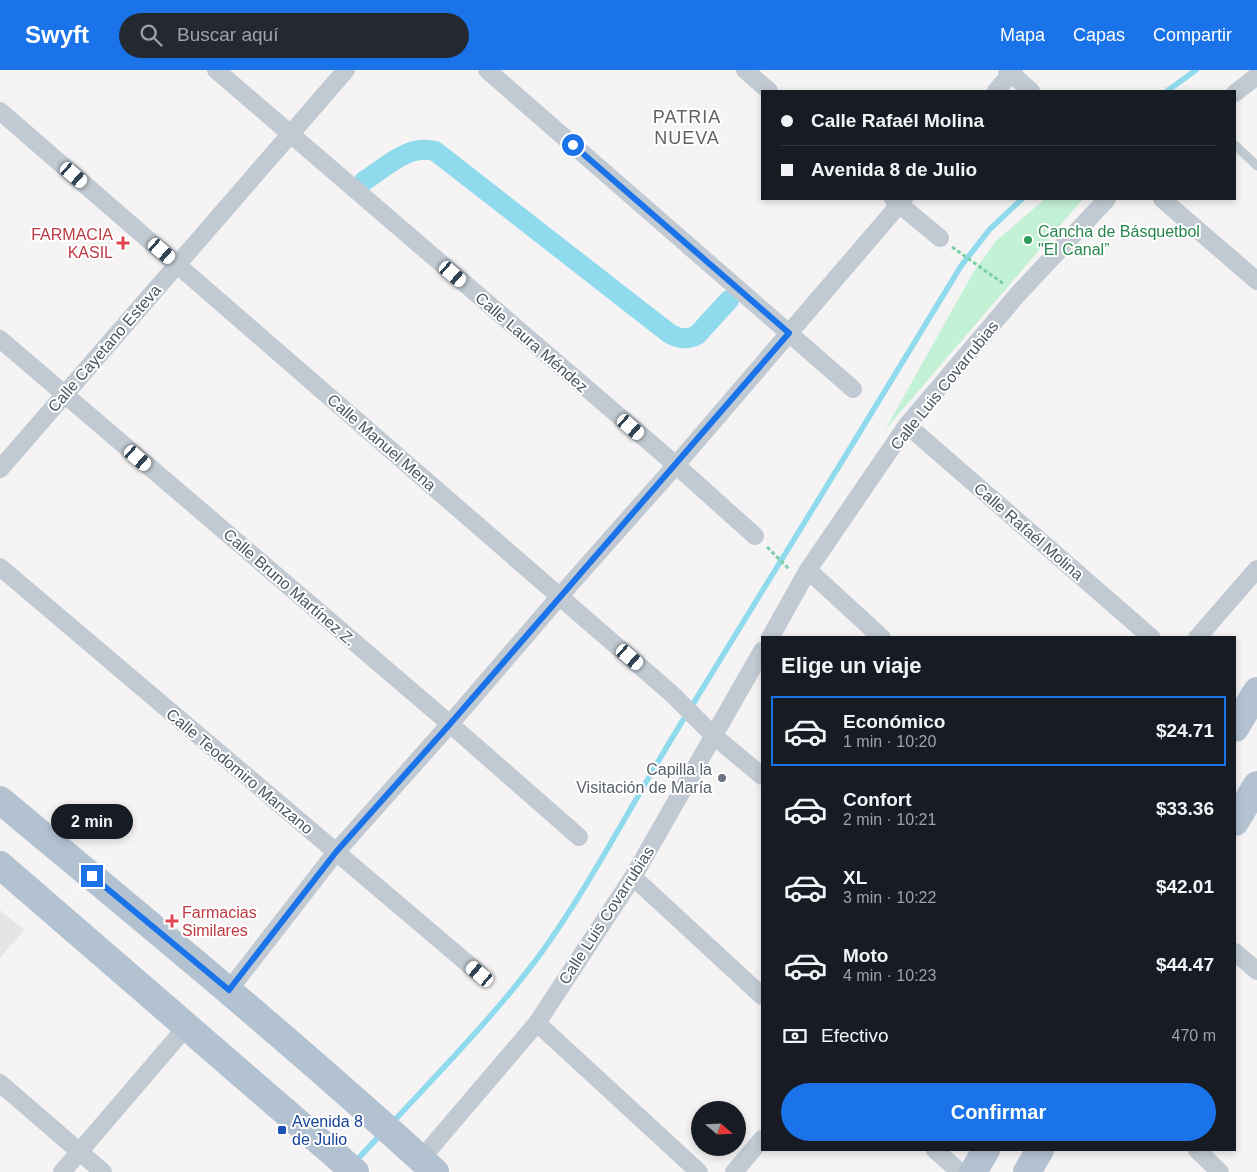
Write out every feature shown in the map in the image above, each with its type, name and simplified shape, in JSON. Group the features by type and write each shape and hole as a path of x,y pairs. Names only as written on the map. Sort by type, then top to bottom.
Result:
{"main road":[{"path":"1237,720 1257,691"},
{"path":"1236,820 1257,785"},
{"path":"0,800 229,990 368,1110 419,1158"},
{"path":"0,865 355,1172"},
{"path":"973,1172 985,1151"},
{"path":"1027,1172 1039,1151"}],"street":[{"name":"Calle Laura Méndez","path":"216,70 676,465 755,536"},
{"name":"Calle Cayetano Esteva","path":"0,469 346,70"},
{"path":"487,70 853,389"},
{"path":"745,70 768,90"},
{"path":"997,90 1010,71 1030,90"},
{"path":"1236,92 1257,76"},
{"name":"Calle Manuel Mena","path":"0,111 560,596 761,775"},
{"name":"Calle Luis Covarrubias","path":"771,636 808,570 907,425 1018,294 1106,200"},
{"path":"1163,200 1257,281"},
{"path":"229,990 336,852 676,465 899,201 940,238"},
{"name":"Calle Bruno Martínez Z.","path":"0,339 579,836"},
{"name":"Calle Rafaél Molina","path":"907,425 1150,636"},
{"name":"Calle Teodomiro Manzano","path":"0,567 480,974"},
{"path":"1199,636 1257,569"},
{"path":"808,570 880,636"},
{"name":"Calle Luis Covarrubias","path":"419,1158 537,1023 633,877 712,733 761,653"},
{"path":"633,877 761,995"},
{"path":"1236,953 1257,971"},
{"path":"537,1023 699,1172"},
{"path":"62,1172 187,1026"},
{"path":"0,1083 103,1172"},
{"path":"734,1172 761,1140"},
{"path":"936,1151 960,1172"},
{"path":"1197,1151 1220,1172"}],"lane":[{"path":"1236,146 1257,166"}],"path":[{"path":"956,250 1018,294"},
{"path":"773,552 787,566"}],"shaded area":[{"path":"0,910 24,930 0,958"}],"green space":[{"path":"1044,200 1082,200 885,430 973,273 996,241"}],"waterway":[{"path":"1168,90 1196,70"},
{"path":"364,181 406,154 425,150 435,151 670,334 677,337 687,338 697,335 729,300"},
{"path":"392,1123 468,1041 522,978 558,929 677,730 961,266 990,229 1021,200"},
{"path":"354,1163 382,1133"}],"place":[{"name":"Cancha de Básquetbol \"El Canal”","path":"1028,240"},
{"name":"FARMACIA KASIL","path":"123,243"},
{"name":"Capilla la Visitación de María","path":"722,778"},
{"name":"Farmacias Similares","path":"172,921"},
{"name":"Avenida 8 de Julio","path":"282,1130"}],"district":[{"name":"PATRIA NUEVA","path":"687,127"}],"route":[{"path":"92,876 229,990 336,852 450,724 789,333 573,145"}]}
